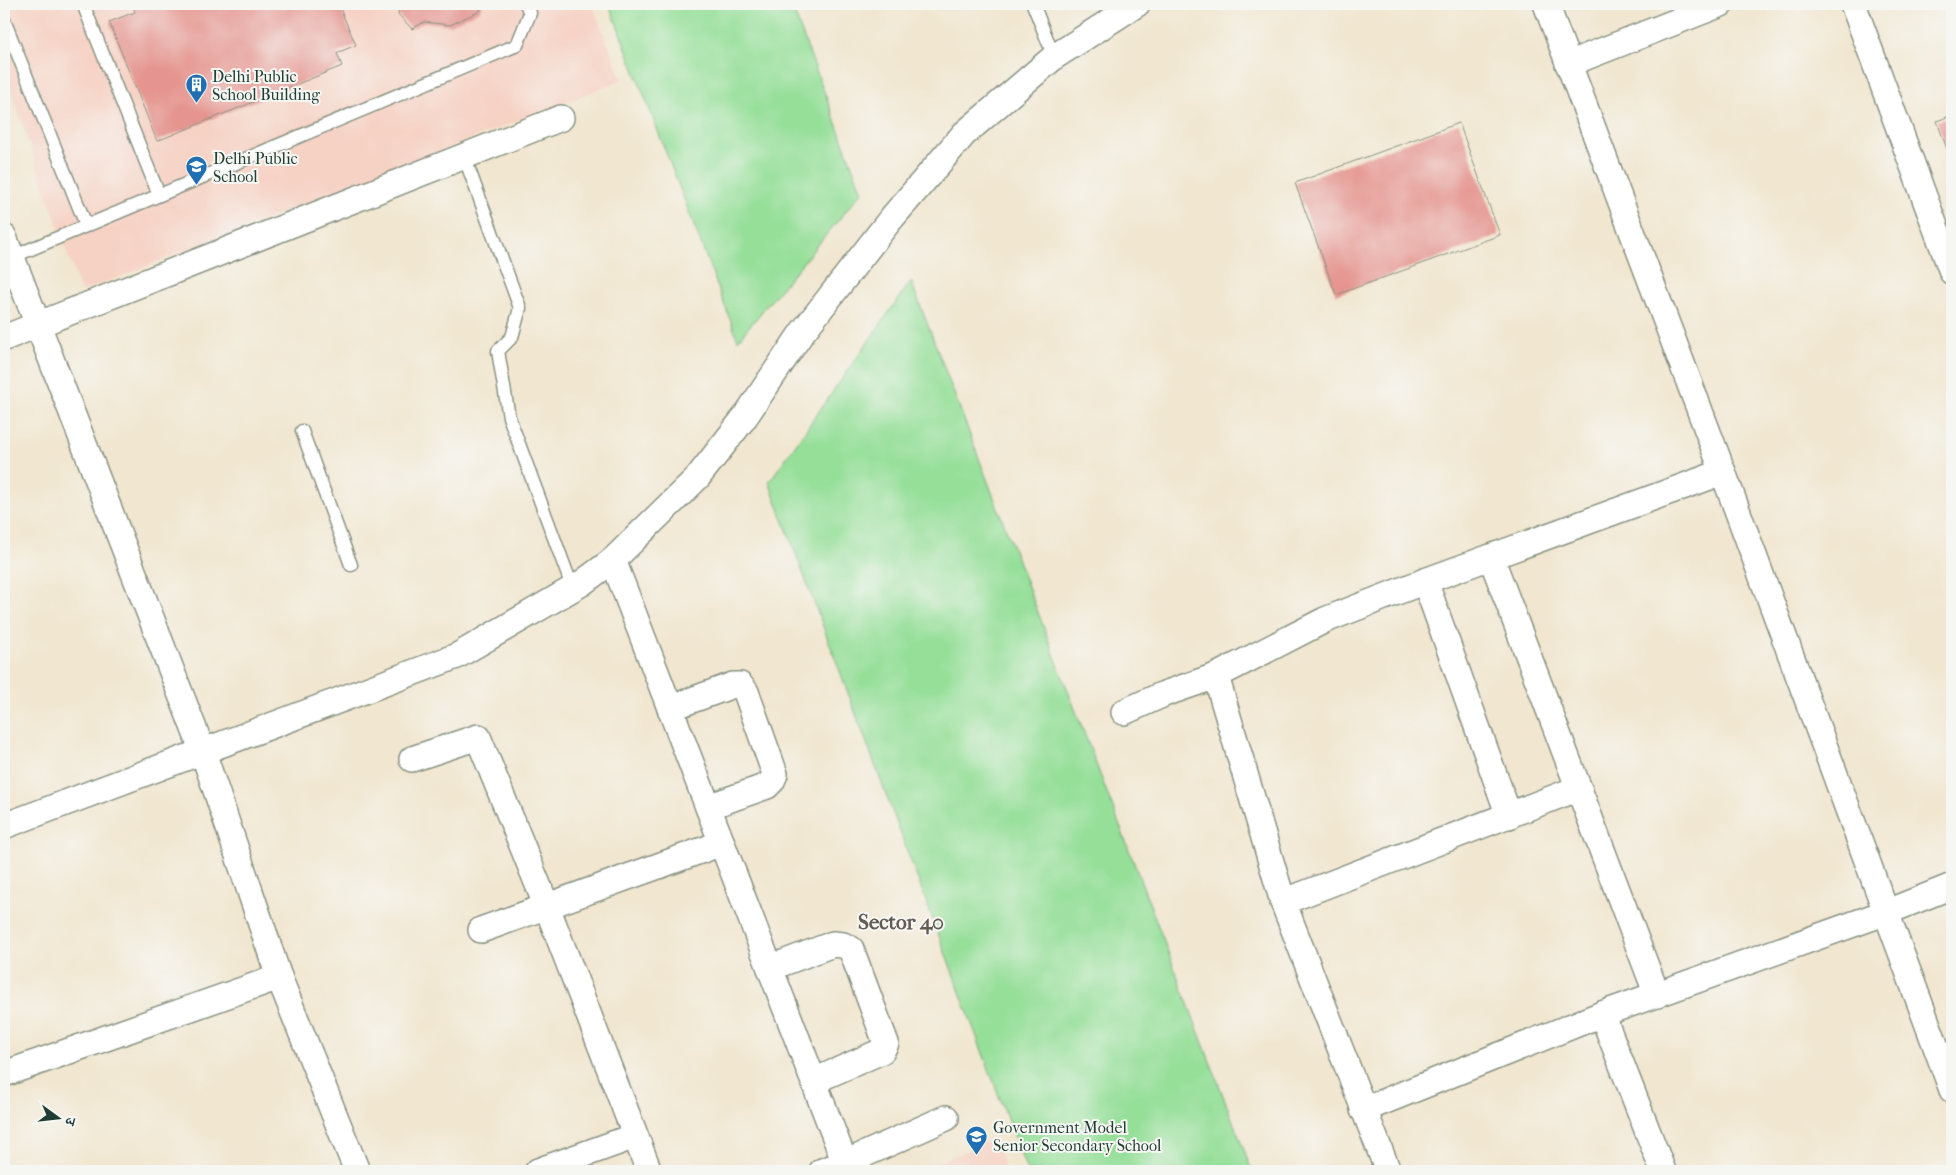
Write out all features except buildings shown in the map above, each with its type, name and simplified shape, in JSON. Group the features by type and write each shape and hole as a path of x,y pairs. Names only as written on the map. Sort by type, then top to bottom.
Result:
{"street":[{"path":"4,826 457,656 573,589 613,560 698,477 745,417 800,334 890,220 958,142 1054,57 1137,4"},
{"path":"1546,4 1723,472 1952,1090"},
{"path":"1568,64 1721,4"},
{"path":"1853,4 1952,272"},
{"path":"4,338 561,118"},
{"path":"8,247 203,752 280,977 357,1171"},
{"path":"1124,712 1164,694 1216,676 1325,620 1425,581 1723,472"},
{"path":"1491,557 1657,995"},
{"path":"613,560 845,1163"},
{"path":"1425,581 1509,816"},
{"path":"1216,676 1283,902 1388,1171"},
{"path":"670,708 732,685 740,685 746,692 775,774 767,786 708,807"},
{"path":"412,759 478,737 547,907 649,1171"},
{"path":"1283,902 1579,788"},
{"path":"481,930 722,842"},
{"path":"1363,1110 1602,1014 1886,912 1952,886"},
{"path":"770,968 833,944 843,945 852,950 886,1043 882,1051 814,1081"},
{"path":"4,1074 280,977"},
{"path":"1602,1014 1663,1171"},
{"path":"822,1171 845,1163 946,1118"},
{"path":"538,1171 636,1136"}],"lane":[{"path":"83,4 159,195"},
{"path":"8,247 86,225 517,45 530,13 526,4"},
{"path":"1033,4 1054,57"},
{"path":"4,20 86,225"},
{"path":"464,156 520,308 512,337 498,351 509,417 573,589"},
{"path":"302,431 351,565"}],"shaded area":[{"name":"Delhi Public School","path":"4,4 592,4 622,80 81,292 4,72"},
{"name":"Government Model Senior Secondary School","path":"994,1139 1006,1171 917,1171"}],"green space":[{"path":"609,4 791,4 862,192 738,340"},
{"path":"911,281 1252,1171 1027,1171 769,482"}],"place":[{"name":"Delhi Public School Building","path":"196,104"},
{"name":"Delhi Public School","path":"197,186"},
{"name":"Government Model Senior Secondary School","path":"977,1155"}],"district":[{"name":"Sector 40","path":"901,922"}]}
